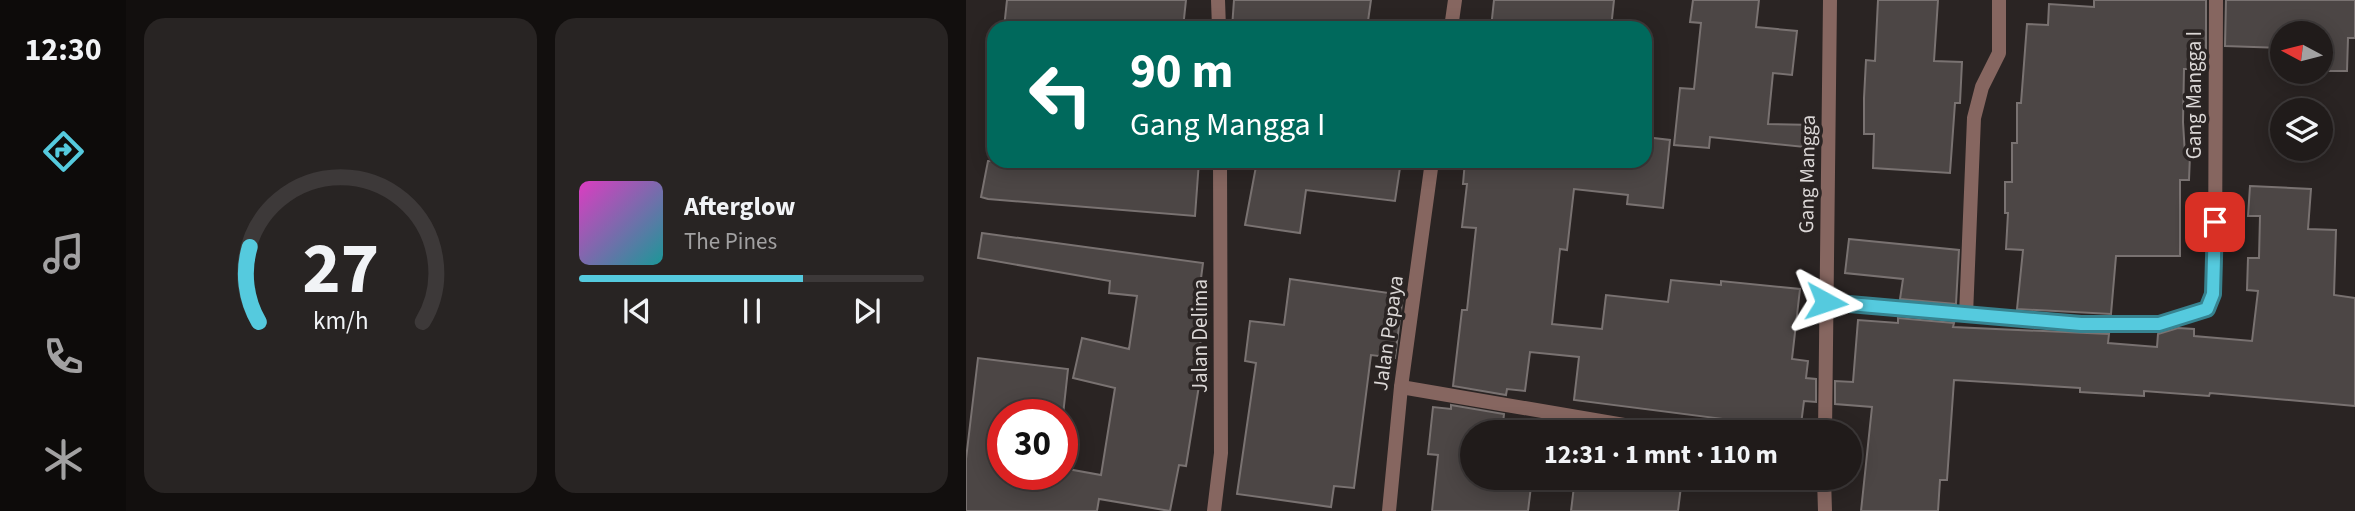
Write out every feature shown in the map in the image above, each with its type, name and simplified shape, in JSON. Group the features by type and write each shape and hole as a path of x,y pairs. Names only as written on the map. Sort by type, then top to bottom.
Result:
{"street":[{"path":"1218,0 1219,21"},
{"path":"1452,21 1455,0"},
{"name":"Gang Mangga","path":"1825,420 1830,0"},
{"path":"1966,315 1974,118 1982,87 1998,53 1999,0"},
{"name":"Gang Mangga I","path":"1826,302 2081,324 2159,324 2207,309 2213,294 2215,277 2216,0"},
{"name":"Jalan Delima","path":"1214,511 1221,453 1220,168"},
{"name":"Jalan Pepaya","path":"1389,511 1401,387 1431,168"},
{"path":"1401,387 1595,420"},
{"path":"1824,490 1825,511"}],"building":[{"path":"1007,0 1186,0 1184,21 1005,21"},
{"path":"1234,0 1371,0 1368,21 1232,21"},
{"path":"1494,0 1614,0 1612,21 1492,21"},
{"path":"1693,0 1759,0 1756,27 1797,31 1792,75 1773,73 1768,124 1815,125 1814,148 1710,137 1709,148 1674,145 1680,88 1694,89 1701,23 1690,22"},
{"path":"1878,0 1938,0 1934,61 1962,62 1960,103 1955,103 1950,173 1873,168 1874,134 1864,134 1864,98 1866,60 1875,61"},
{"path":"2094,0 2206,0 2206,69 2184,69 2185,155 2190,155 2189,180 2180,180 2180,256 2116,256 2111,314 2017,309 2023,250 2006,249 2008,213 2005,213 2005,182 2012,182 2012,143 2017,143 2017,103 2021,103 2027,24 2048,25 2049,4 2094,7"},
{"path":"2226,0 2355,0 2355,38 2348,38 2347,71 2333,71 2333,21 2270,21 2270,48 2225,46"},
{"path":"1652,138 1670,140 1663,208 1627,204 1628,195 1574,189 1567,250 1560,249 1552,324 1602,329 1606,295 1668,302 1671,280 1721,285 1721,281 1800,289 1792,359 1808,361 1806,378 1816,379 1816,402 1804,401 1802,420 1731,420 1574,400 1579,357 1530,352 1525,391 1507,389 1506,395 1453,386 1462,310 1467,310 1476,228 1462,227 1467,184 1463,184 1464,168 1652,168"},
{"path":"987,166 1198,168 1195,216 981,197"},
{"path":"1256,168 1400,168 1395,201 1306,190 1300,233 1245,225"},
{"path":"2250,186 2311,189 2308,229 2336,230 2334,295 2355,298 2355,406 2210,393 2209,396 2144,391 2144,396 2080,392 2080,388 1954,380 1947,480 1940,480 1938,511 1861,511 1872,407 1835,404 1835,381 1853,382 1858,320 1898,323 1898,318 1954,323 1953,327 2109,334 2108,343 2157,347 2158,334 2178,328 2194,329 2194,336 2252,341 2258,291 2247,290 2248,258 2259,258 2260,216 2248,216"},
{"path":"982,233 1203,263 1197,309 1205,310 1198,360 1203,361 1186,466 1179,465 1170,511 1099,499 1097,511 966,511 966,459 978,358 1068,369 1065,399 987,399 987,490 1078,490 1078,471 1101,475 1115,388 1073,378 1082,338 1129,349 1137,296 1109,293 1110,281 978,258"},
{"path":"1849,239 1959,250 1956,304 1900,299 1903,279 1845,273"},
{"path":"1290,279 1403,295 1395,358 1371,355 1354,488 1334,486 1331,507 1237,494 1256,363 1245,361 1250,321 1284,325"},
{"path":"1451,405 1504,414 1503,420 1460,420 1460,490 1531,490 1528,511 1432,511 1438,455 1428,454 1433,407 1451,409"},
{"path":"1574,490 1681,490 1678,511 1571,511"}],"route":[{"path":"1826,302 2081,324 2159,324 2193,316 2207,309 2213,294 2215,277 2215,222"}]}
